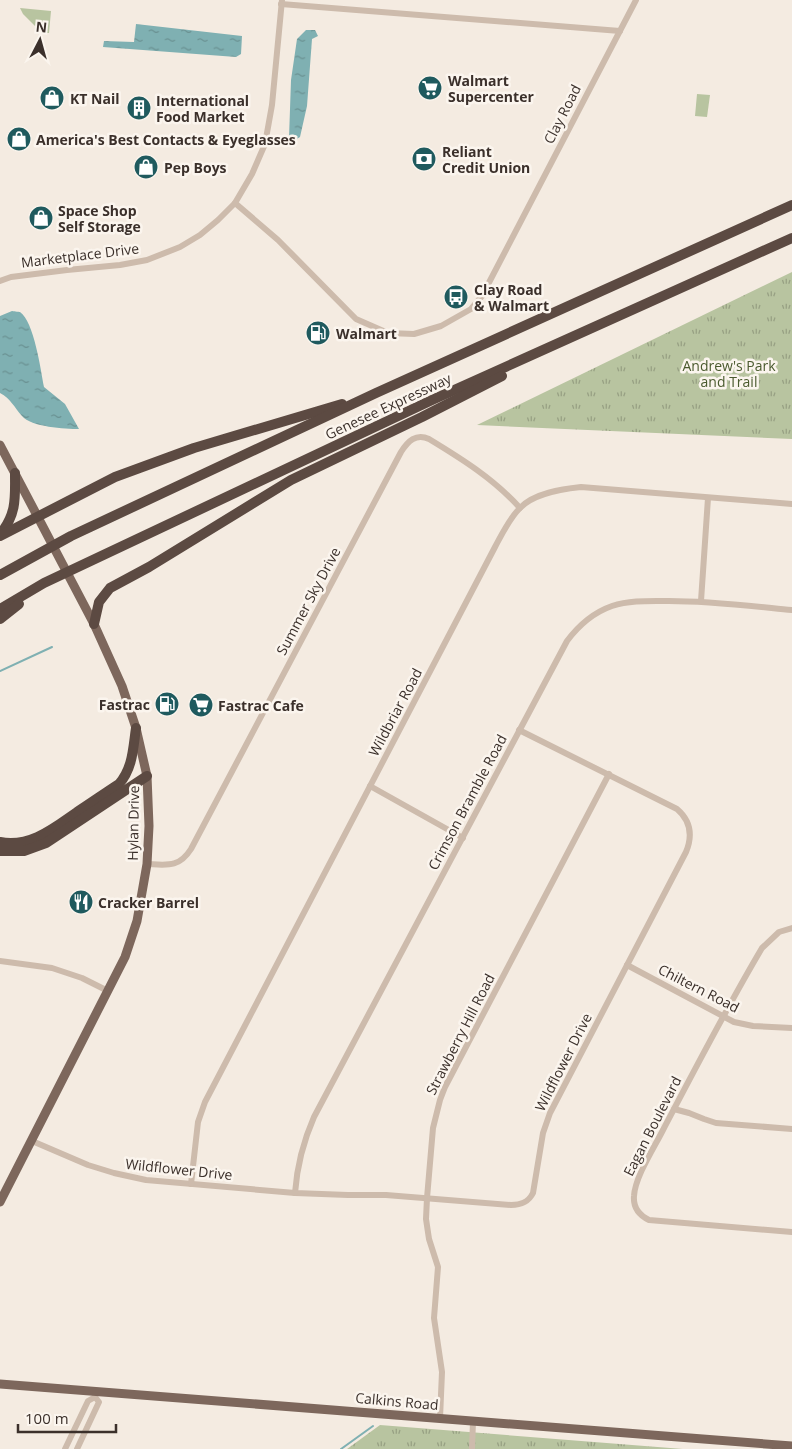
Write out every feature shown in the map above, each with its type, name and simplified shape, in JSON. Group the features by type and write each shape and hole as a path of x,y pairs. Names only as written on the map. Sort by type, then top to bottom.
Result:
{"highway":[{"name":"Genesee Expressway","path":"0,575 71,536 792,204"},
{"name":"Genesee Expressway","path":"0,609 44,583 432,400 792,238"},
{"path":"94,624 99,602 110,588 149,567 291,480 422,417 596,327"},
{"path":"0,536 39,519 116,477 176,454 376,394"},
{"path":"0,536 9,524 15,504 15,473"},
{"path":"0,619 44,583"},
{"path":"0,842 24,842 44,835 119,784 126,775 131,760 136,728"},
{"path":"0,851 24,851 46,843 147,776"}],"main road":[{"name":"Hylan Drive","path":"0,445 94,624 122,686 136,728 147,776 149,819 147,864 137,921 125,957 0,1202"},
{"name":"Calkins Road","path":"0,1384 95,1394 440,1418 792,1446"}],"street":[{"name":"Clay Road","path":"235,203 278,240 356,319 388,333 414,334 441,326 471,308 482,296 636,0"},
{"path":"282,2 620,31"},
{"name":"Marketplace Drive","path":"0,281 11,277 120,265 147,260 180,247 200,235 218,220 235,203 252,174 266,144 272,106 282,2"},
{"name":"Summer Sky Drive","path":"147,864 175,864 186,857 191,849 396,460 408,442 419,436 429,439 494,482 520,508"},
{"name":"Wildbriar Road","path":"191,1184 198,1122 205,1102 495,547 506,527 520,508 547,493 581,487 792,504"},
{"path":"701,601 708,498"},
{"name":"Crimson Bramble Road","path":"296,1192 303,1142 314,1117 519,730 574,631 591,616 612,606 635,601 701,601 792,610"},
{"name":"Wildflower Drive","path":"32,1141 76,1161 114,1173 146,1180 340,1195 386,1194 516,1205 529,1200 533,1193 544,1133 550,1113 686,852 689,845 690,830 686,820 677,809 519,730"},
{"name":"Strawberry Hill Road","path":"440,1418 442,1372 434,1318 438,1268 429,1239 426,1219 433,1128 440,1100 609,774"},
{"path":"370,786 462,838"},
{"name":"Eagan Boulevard","path":"792,928 779,932 762,948 723,1017 639,1177 635,1187 634,1202 639,1213 650,1220 792,1232"},
{"path":"0,961 52,968 82,978 108,991"},
{"name":"Chiltern Road","path":"627,965 734,1022 748,1025 792,1028"},
{"path":"674,1109 716,1123 792,1130"},
{"path":"65,1449 88,1401 95,1394 99,1402 76,1449"},
{"path":"472,1449 473,1421"}],"green space":[{"path":"20,8 51,11 49,33 42,33 23,14"},
{"path":"697,94 710,95 707,117 695,116"},
{"name":"Andrew's Park and Trail","path":"792,272 792,439 477,425"},
{"path":"380,1425 683,1449 347,1449"}],"water":[{"path":"136,24 242,36 241,54 236,57 103,47 104,41 134,42"},
{"path":"306,30 315,30 318,36 312,39 307,106 300,137 295,140 289,138 291,80 297,39"},
{"path":"12,311 20,312 29,325 36,347 44,387 65,404 79,429 49,427 26,420 10,401 0,393 0,316"}],"waterway":[{"path":"0,671 52,647"},
{"path":"341,1449 373,1426"}],"place":[{"name":"Walmart Supercenter","path":"430,88"},
{"name":"KT Nail","path":"52,98"},
{"name":"International Food Market","path":"139,108"},
{"name":"America's Best Contacts & Eyeglasses","path":"19,139"},
{"name":"Reliant Credit Union","path":"424,159"},
{"name":"Pep Boys","path":"146,167"},
{"name":"Space Shop Self Storage","path":"41,218"},
{"name":"Clay Road & Walmart","path":"456,297"},
{"name":"Walmart","path":"318,333"},
{"name":"Fastrac","path":"167,704"},
{"name":"Fastrac Cafe","path":"201,705"},
{"name":"Cracker Barrel","path":"81,902"}]}
